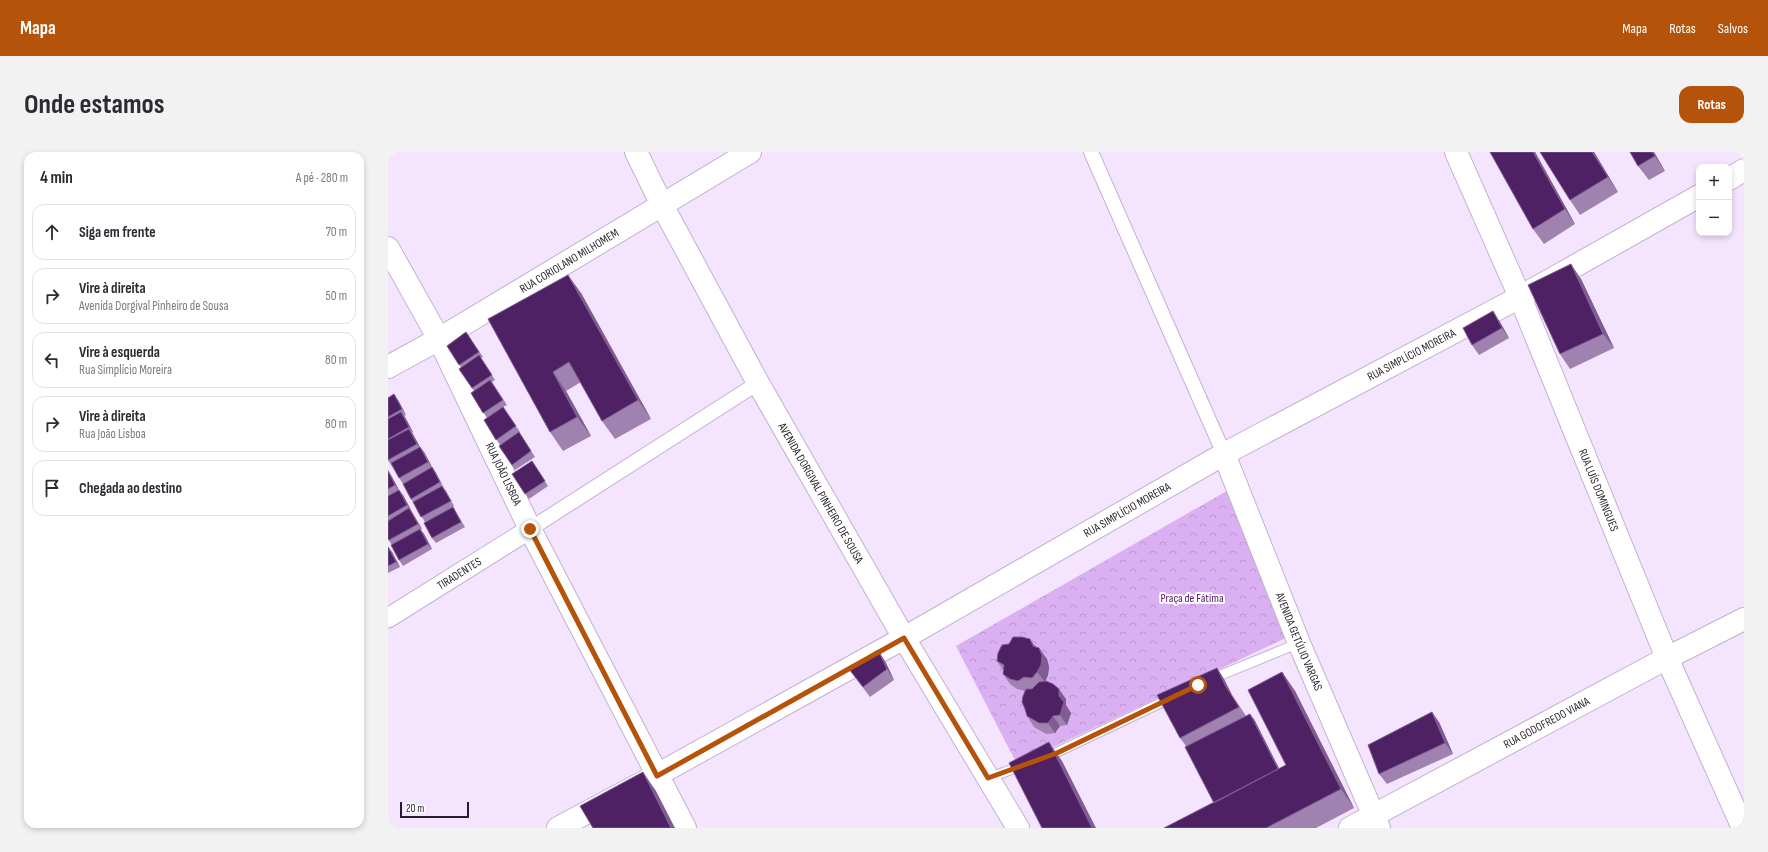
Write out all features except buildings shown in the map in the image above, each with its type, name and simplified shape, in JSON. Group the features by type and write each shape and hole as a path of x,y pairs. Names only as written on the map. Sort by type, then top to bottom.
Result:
{"main road":[{"name":"AVENIDA DORGIVAL PINHEIRO DE SOUSA","path":"636,152 662,205 758,383 904,638 1018,828"},
{"name":"RUA CORIOLANO MILHOMEM","path":"388,367 439,339 750,152"},
{"name":"RUA LUÍS DOMINGUES","path":"1456,152 1520,297 1667,658 1743,828"},
{"path":"1732,177 1744,170"},
{"name":"RUA SIMPLÍCIO MOREIRA","path":"558,828 657,776 904,638 1224,454 1520,297 1696,198"},
{"name":"RUA JOÃO LISBOA","path":"388,248 439,339 530,529 685,828"},
{"name":"AVENIDA GETÚLIO VARGAS","path":"1224,454 1298,643 1376,822"},
{"name":"RUA GODOFREDO VIANA","path":"1350,828 1376,822 1667,658 1744,618"}],"street":[{"path":"1091,152 1224,454"},
{"path":"530,529 758,383"},
{"name":"TIRADENTES","path":"388,618 530,529"}],"lane":[{"path":"1205,682 1298,643"},
{"path":"988,778 1057,753 1176,695"}],"green space":[{"name":"Praça de Fátima","path":"1232,488 1290,636 1017,764 956,646"}],"route":[{"path":"530,529 657,776 904,638 988,778 1057,753 1198,685"}]}
